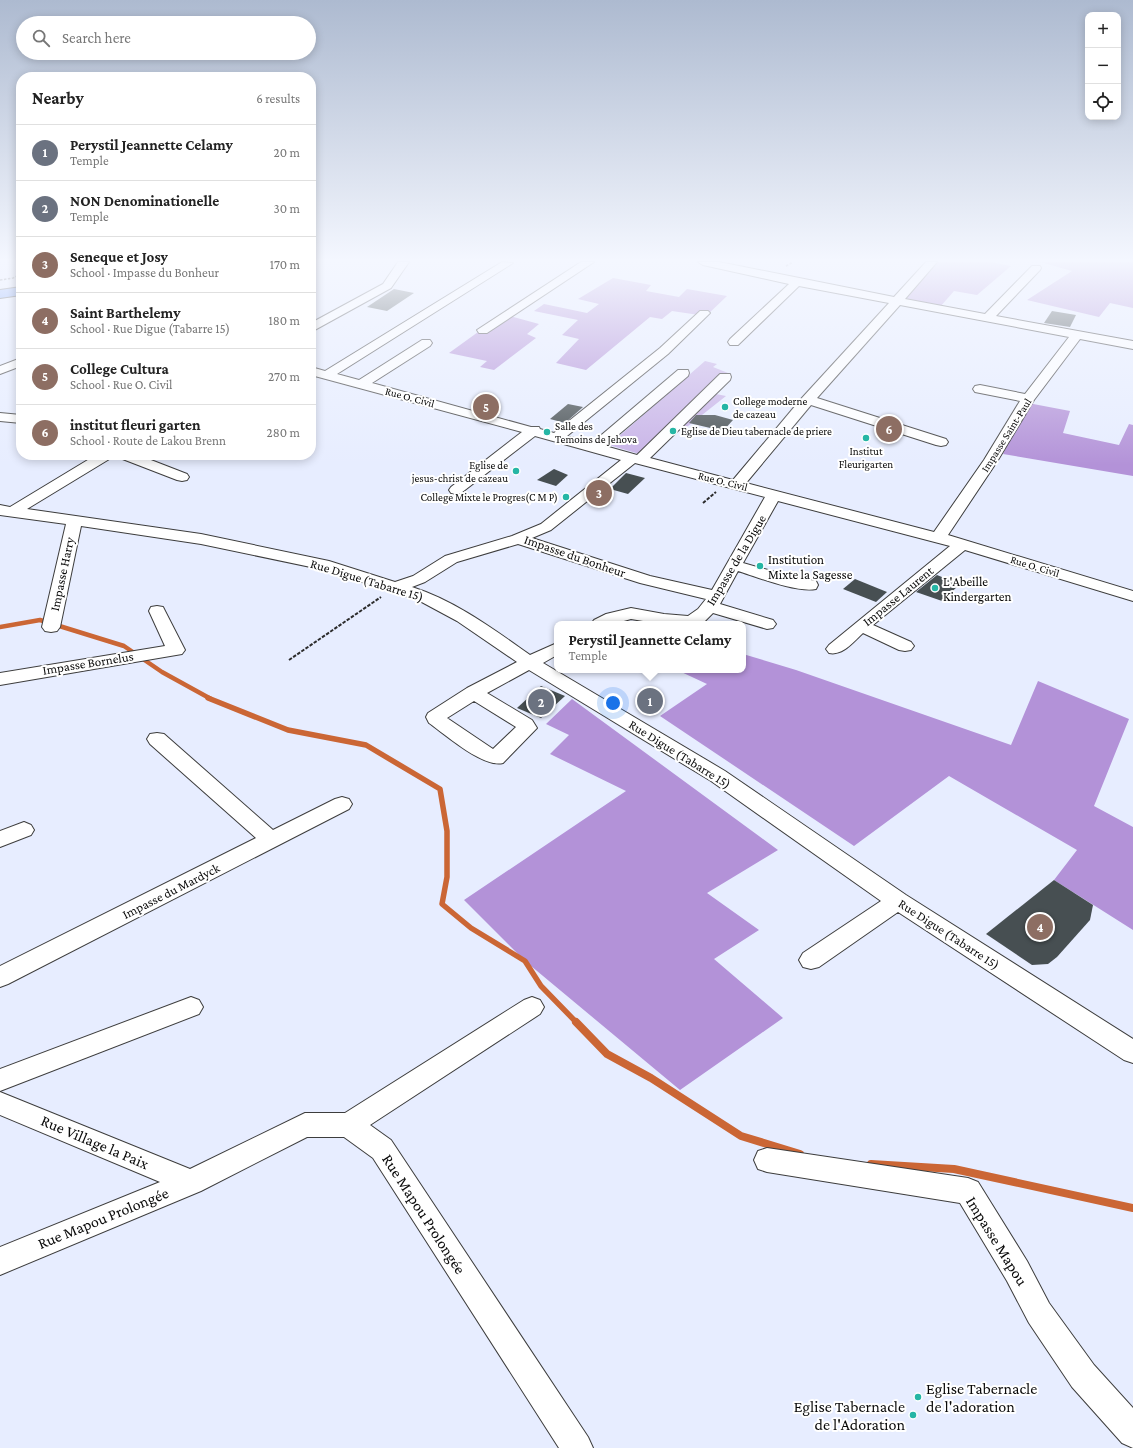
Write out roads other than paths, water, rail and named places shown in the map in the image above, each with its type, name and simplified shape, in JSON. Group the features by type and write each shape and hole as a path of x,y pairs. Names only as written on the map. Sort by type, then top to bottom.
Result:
{"street":[{"path":"327,375 400,330"},
{"path":"558,436 664,351 686,330"},
{"path":"734,342 747,330"},
{"path":"737,485 809,400 872,330"},
{"path":"1049,330 1133,345"},
{"name":"Impasse Saint-Paul","path":"938,538 991,460 1028,399 1077,335"},
{"path":"362,384 426,343"},
{"path":"0,370 16,364"},
{"name":"Rue O. Civil","path":"316,372 558,436 636,459 962,544 1133,596"},
{"path":"596,447 682,373"},
{"name":"Impasse du Bonheur","path":"518,539 546,527 636,459 725,377"},
{"path":"980,389 1028,399"},
{"path":"809,400 941,442"},
{"path":"0,417 6,419 16,417"},
{"path":"456,490 534,430"},
{"path":"6,511 97,460"},
{"path":"138,460 182,477"},
{"name":"Impasse de la Digue","path":"692,621 700,616 712,601 774,495"},
{"name":"Rue Digue (Tabarre 15)","path":"6,511 209,541 329,566 424,596 462,617 530,663 718,776 898,901 1133,1052"},
{"name":"Impasse Harry","path":"51,627 74,521"},
{"path":"395,587 419,579 451,559 518,539"},
{"name":"Impasse du Bonheur","path":"518,539 712,601 767,624"},
{"name":"Impasse Laurent","path":"835,649 962,544"},
{"path":"734,565 787,581 810,585"},
{"name":"Impasse Bornelus","path":"0,678 176,650 157,611"},
{"name":"Impasse de la Digue","path":"605,621 626,613 640,613 676,621"},
{"path":"861,626 905,646"},
{"path":"474,692 554,650"},
{"path":"158,739 271,840"},
{"name":"Impasse du Mardyck","path":"0,977 342,804"},
{"path":"0,839 24,830"},
{"path":"811,960 898,901"},
{"path":"0,1080 191,1007"},
{"path":"349,1125 532,1007"},
{"name":"Rue Village la Paix","path":"0,1103 191,1182"},
{"name":"Rue Mapou Prolongée","path":"0,1261 191,1182 305,1125 349,1125 382,1149 577,1448"},
{"name":"Impasse Mapou","path":"766,1160 968,1191 1017,1271 1039,1313 1083,1376 1133,1432"}],"waterway":[{"path":"0,627 40,620 124,646 162,672 211,699"},
{"path":"208,698 288,730 366,745 440,789 447,831 447,877 442,904 471,928 525,961 541,986 577,1023"},
{"path":"576,1022 607,1054 651,1078 741,1136 800,1154"},
{"path":"871,1164 954,1169 1133,1208"}],"place":[{"name":"College Cultura","path":"486,407"},
{"name":"College moderne de cazeau","path":"725,407"},
{"name":"institut fleuri garten","path":"889,429"},
{"name":"Eglise de Dieu tabernacle de priere","path":"673,431"},
{"name":"Salle des Temoins de Jehova","path":"547,432"},
{"name":"Institut Fleurigarten","path":"866,438"},
{"name":"Eglise de jesus-christ de cazeau","path":"516,471"},
{"name":"Seneque et Josy","path":"599,493"},
{"name":"College Mixte le Progres(C M P)","path":"566,497"},
{"name":"Institution Mixte la Sagesse","path":"760,566"},
{"name":"L'Abeille Kindergarten","path":"935,588"},
{"name":"Perystil Jeannette Celamy","path":"650,701"},
{"name":"NON Denominationelle","path":"541,702"},
{"name":"Saint Barthelemy","path":"1040,927"},
{"name":"Eglise Tabernacle de l'adoration","path":"918,1397"},
{"name":"Eglise Tabernacle de l'Adoration","path":"913,1415"}]}
